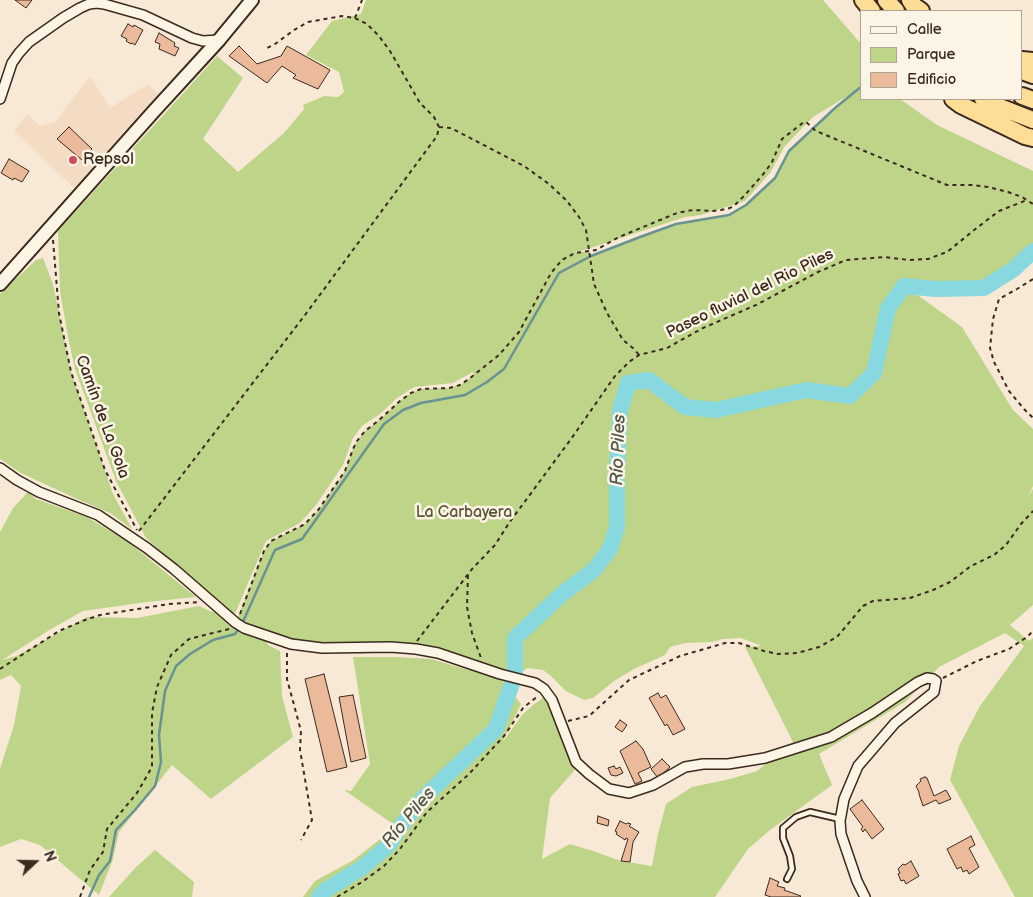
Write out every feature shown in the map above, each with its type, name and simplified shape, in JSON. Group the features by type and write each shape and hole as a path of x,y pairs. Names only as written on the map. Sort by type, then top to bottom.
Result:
{"highway":[{"path":"862,0 871,10"},
{"path":"886,0 895,10"},
{"path":"910,0 920,10"},
{"path":"954,100 1025,136 1033,138"},
{"path":"985,100 1033,120"}],"street":[{"path":"0,284 219,40 252,0"},
{"path":"0,99 12,63 18,53 38,34 89,4 104,4 143,15 192,38 203,41 219,40"},
{"path":"0,468 17,480 40,492 98,515 174,569 205,598 240,626 288,643 322,648 391,647 438,653 483,669 535,683 544,689 552,700 576,762 609,789 629,793 653,785 685,767 703,764 728,764 766,758 831,737 872,713 918,682 927,678 936,681 934,692 895,724 858,766 844,799 840,819 840,834 857,881 865,897"}],"lane":[{"path":"787,879 792,869 782,828 796,816 810,812 840,819"}],"path":[{"path":"355,18 362,0"},
{"path":"138,532 305,315 437,136 439,127 434,117 420,103 390,51 367,24 355,18 342,16 308,22 265,49"},
{"path":"80,897 90,870 103,852 106,830 137,793 152,767 152,713 156,686 171,655 189,639 240,626 264,551 272,541 305,524 319,509 345,471 352,449 365,431 400,400 411,393 460,385 499,355 519,332 551,272 562,260 575,253 596,250 619,237 677,213 730,208 745,195 765,172 772,162 782,139 804,122 816,131 948,185 988,187 1008,192 1033,204"},
{"path":"439,127 451,128 524,166 549,184 567,201 579,216 586,230 594,284 607,313 623,340 639,355"},
{"name":"Paseo fluvial del Rio Piles","path":"416,649 417,642 468,574 495,545 615,376 629,362 639,355 667,348 703,328 756,305 818,272 846,260 885,257 909,260 928,259 948,252 999,211 1027,200"},
{"name":"Camín de La Gola","path":"51,227 60,313 71,372 105,470 146,548"},
{"path":"1033,279 999,299 993,319 990,348 994,362 1009,391 1033,418"},
{"path":"561,723 589,716 629,680 694,652 725,643 739,643 778,654 797,654 819,647 837,636 863,606 872,601 910,598 932,590 950,582 971,566 994,555 1006,545 1033,511"},
{"path":"468,574 467,607 472,633 480,654 483,669"},
{"path":"0,669 59,631 85,620 100,615 169,604 191,604 201,602 205,598"},
{"path":"936,681 977,661 1009,649 1033,631"},
{"path":"288,643 287,679 300,731 300,750 312,820 301,840"},
{"path":"337,897 384,866 400,850 427,812 469,774 504,736 523,708 544,689"}],"shaded area":[{"name":"Repsol","path":"90,76 110,108 148,84 158,94 76,190 14,131 27,114 40,126 55,122"}],"green space":[{"name":"La Carbayera","path":"366,0 823,0 860,43 860,100 901,100 937,125 1033,171 1033,251 1014,269 984,288 936,289 905,286 962,327 1013,410 1033,429 1033,486 1028,497 1033,489 1033,605 1010,625 1029,641 1033,638 1033,897 1015,897 950,780 959,746 980,706 1024,646 1005,633 939,667 905,702 819,754 832,785 770,830 748,849 715,897 303,897 315,881 352,861 383,837 393,824 344,790 351,791 370,764 353,657 431,659 468,670 479,669 438,653 322,648 264,636 268,645 280,651 282,696 293,737 211,799 172,765 119,832 113,859 99,895 40,845 21,839 0,847 0,769 14,725 21,686 11,675 0,680 0,532 13,508 28,492 36,499 87,517 127,541 196,597 83,611 2,660 16,656 87,617 137,618 199,606 210,611 238,617 264,551 271,541 305,524 319,509 345,471 357,441 365,431 411,393 421,389 449,388 460,385 474,375 473,372 453,383 414,387 362,426 353,438 343,465 316,505 300,523 266,541 234,616 146,538 116,481 75,369 60,291 58,231 217,56 243,78 203,139 238,172 284,133 304,109 303,105 324,96 338,97 344,92 339,72 306,55 332,21 361,14","holes":["854,92 789,151 775,178 745,205 729,215 676,224 591,256 589,251 575,253 685,217 701,215 745,201 770,173 785,146 813,117","741,638 762,646 745,647 793,742 757,771 692,787 666,804 652,866 621,861 570,844 542,859 550,798 574,771 576,762 552,700 543,698 533,705 522,715 502,743 521,704 503,682 528,668 543,670 566,691 584,700 593,698 614,681 634,669 665,655 670,647 685,643"]},
{"path":"43,258 53,284 71,372 113,494 132,529 110,513 21,473 0,459 0,294 36,260"},
{"path":"155,850 194,882 192,897 109,897 136,867"}],"building":[{"path":"15,0 32,0 26,8"},
{"path":"128,24 143,30 135,45 126,41 127,39 121,36"},
{"path":"159,33 175,43 174,46 179,48 175,56 159,49 160,44 155,42"},
{"path":"239,46 257,64 281,56 287,46 330,70 318,89 293,78 296,75 282,66 267,83 229,56"},
{"path":"69,127 92,149 82,160 57,139"},
{"path":"9,159 29,171 22,182 14,178 13,180 1,173"},
{"path":"324,674 347,767 327,772 305,679"},
{"path":"658,693 661,698 666,695 685,729 673,735 667,724 665,726 649,698"},
{"path":"353,695 366,758 351,762 339,697"},
{"path":"620,720 627,725 622,732 615,727"},
{"path":"636,741 643,749 651,767 638,773 642,781 635,784 620,751"},
{"path":"662,759 670,767 658,778 651,769"},
{"path":"614,766 616,769 620,767 623,773 616,776 611,775 608,768"},
{"path":"925,777 934,796 946,790 951,799 939,804 936,800 923,806 916,786 921,781 920,779"},
{"path":"862,800 884,829 872,839 865,829 863,832 861,829 863,827 850,809"},
{"path":"598,816 609,820 608,826 597,823"},
{"path":"620,821 631,824 629,826 639,832 633,842 630,862 621,861 628,839 626,838 625,840 616,834 617,832 615,831"},
{"path":"971,836 975,845 969,848 979,867 969,874 967,870 963,872 961,867 957,869 947,849"},
{"path":"911,861 919,876 906,884 904,880 901,881 898,869 903,864 905,865"},
{"path":"770,878 779,882 777,886 801,896 771,897 765,895"}],"waterway":[{"path":"242,624 275,550 302,539 384,424 403,410 421,403 465,395 504,369 559,273 591,256 640,237 676,224 729,215 746,205 775,178 789,151 860,88"},
{"name":"Río Piles","path":"319,897 326,890 363,867 389,845 421,800 496,729 515,675 515,638 562,594 594,570 610,549 617,527 620,411 628,383 649,380 685,407 716,410 806,390 850,396 874,373 888,308 904,286 936,289 984,288 1014,269 1033,251"},
{"path":"89,897 99,875 110,861 116,830 155,786 161,762 159,735 165,691 176,666 190,654 213,640 235,634 239,628"}],"place":[{"name":"Repsol","path":"73,160"}]}
